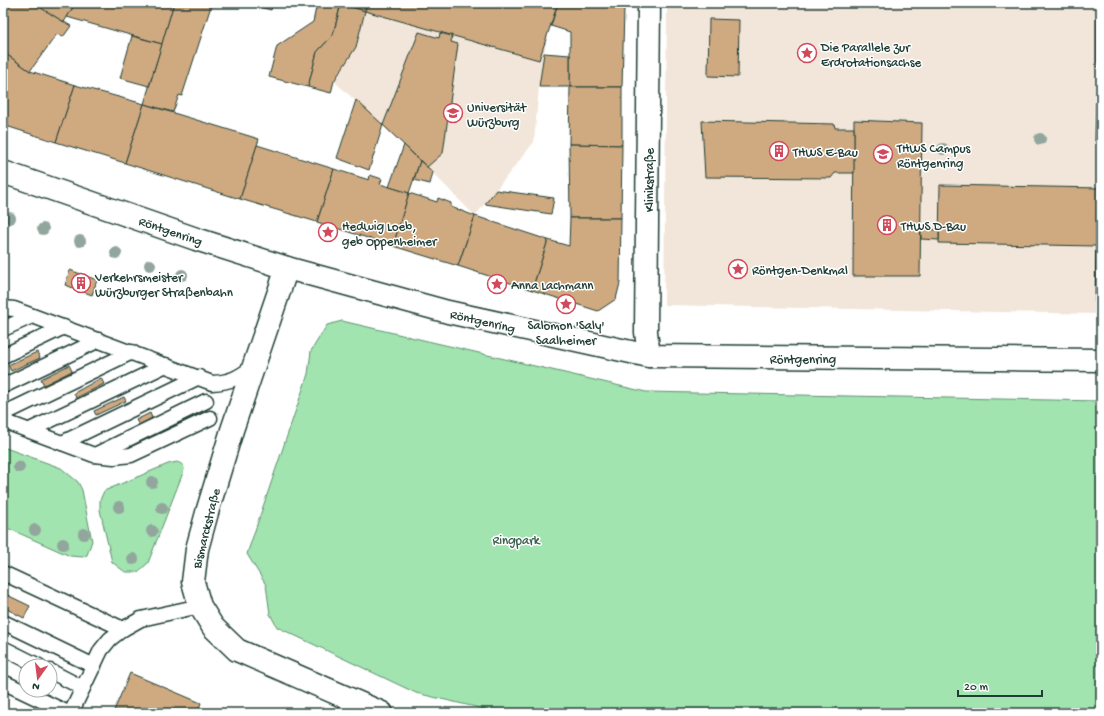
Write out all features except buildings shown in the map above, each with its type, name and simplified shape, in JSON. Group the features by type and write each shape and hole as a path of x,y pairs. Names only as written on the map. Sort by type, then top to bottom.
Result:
{"main road":[{"name":"Klinikstraße","path":"648,3 646,332 649,356"},
{"name":"Röntgenring","path":"3,172 196,239 286,268 448,312 649,356 1101,360"},
{"name":"Bismarckstraße","path":"286,268 232,430 197,549 192,582 200,606 213,627 237,650 382,713"}],"lane":[{"path":"3,308 14,309 212,383 222,383 238,378 254,366"},
{"path":"3,329 32,316"},
{"path":"3,356 64,327"},
{"path":"3,386 99,340"},
{"path":"3,414 132,352"},
{"path":"30,430 166,365"},
{"path":"62,443 199,377"},
{"path":"212,383 206,401 210,418 232,430"},
{"path":"94,455 206,401"},
{"path":"3,421 94,455 114,457 131,455 210,418"},
{"path":"3,573 124,629"},
{"path":"3,682 69,713 84,688 101,650 110,639 141,619 200,606"},
{"path":"3,622 94,666"},
{"path":"3,648 24,658"},
{"path":"58,675 84,688"}],"shaded area":[{"name":"Universität Würzburg","path":"367,3 558,3 548,34 544,53 534,142 475,216 427,167 334,81 356,47"},
{"name":"THWS Campus Röntgenring","path":"667,3 1101,3 1101,314 664,305"}],"green space":[{"name":"Ringpark","path":"342,321 646,392 1101,401 1101,713 501,713 416,693 277,627 270,614 266,585 247,554 308,374 311,351 327,325"},
{"path":"3,447 61,468 78,482 82,490 92,541 87,555 83,557 70,556 3,526"},
{"path":"177,462 184,467 184,470 148,563 138,572 125,572 112,562 100,510 100,500 104,491 168,464"}],"place":[{"name":"Die Parallele zur Erdrotationsachse","path":"807,53"},
{"name":"Universität Würzburg","path":"453,113"},
{"name":"THWS E-Bau","path":"779,151"},
{"name":"THWS Campus Röntgenring","path":"883,154"},
{"name":"THWS D-Bau","path":"887,225"},
{"name":"Hedwig Loeb, geb Oppenheimer","path":"328,232"},
{"name":"Röntgen-Denkmal","path":"738,269"},
{"name":"Verkehrsmeister Würzburger Straßenbahn","path":"81,283"},
{"name":"Anna Lachmann","path":"497,284"},
{"name":"Salomon 'Saly' Saalheimer","path":"566,304"}]}
